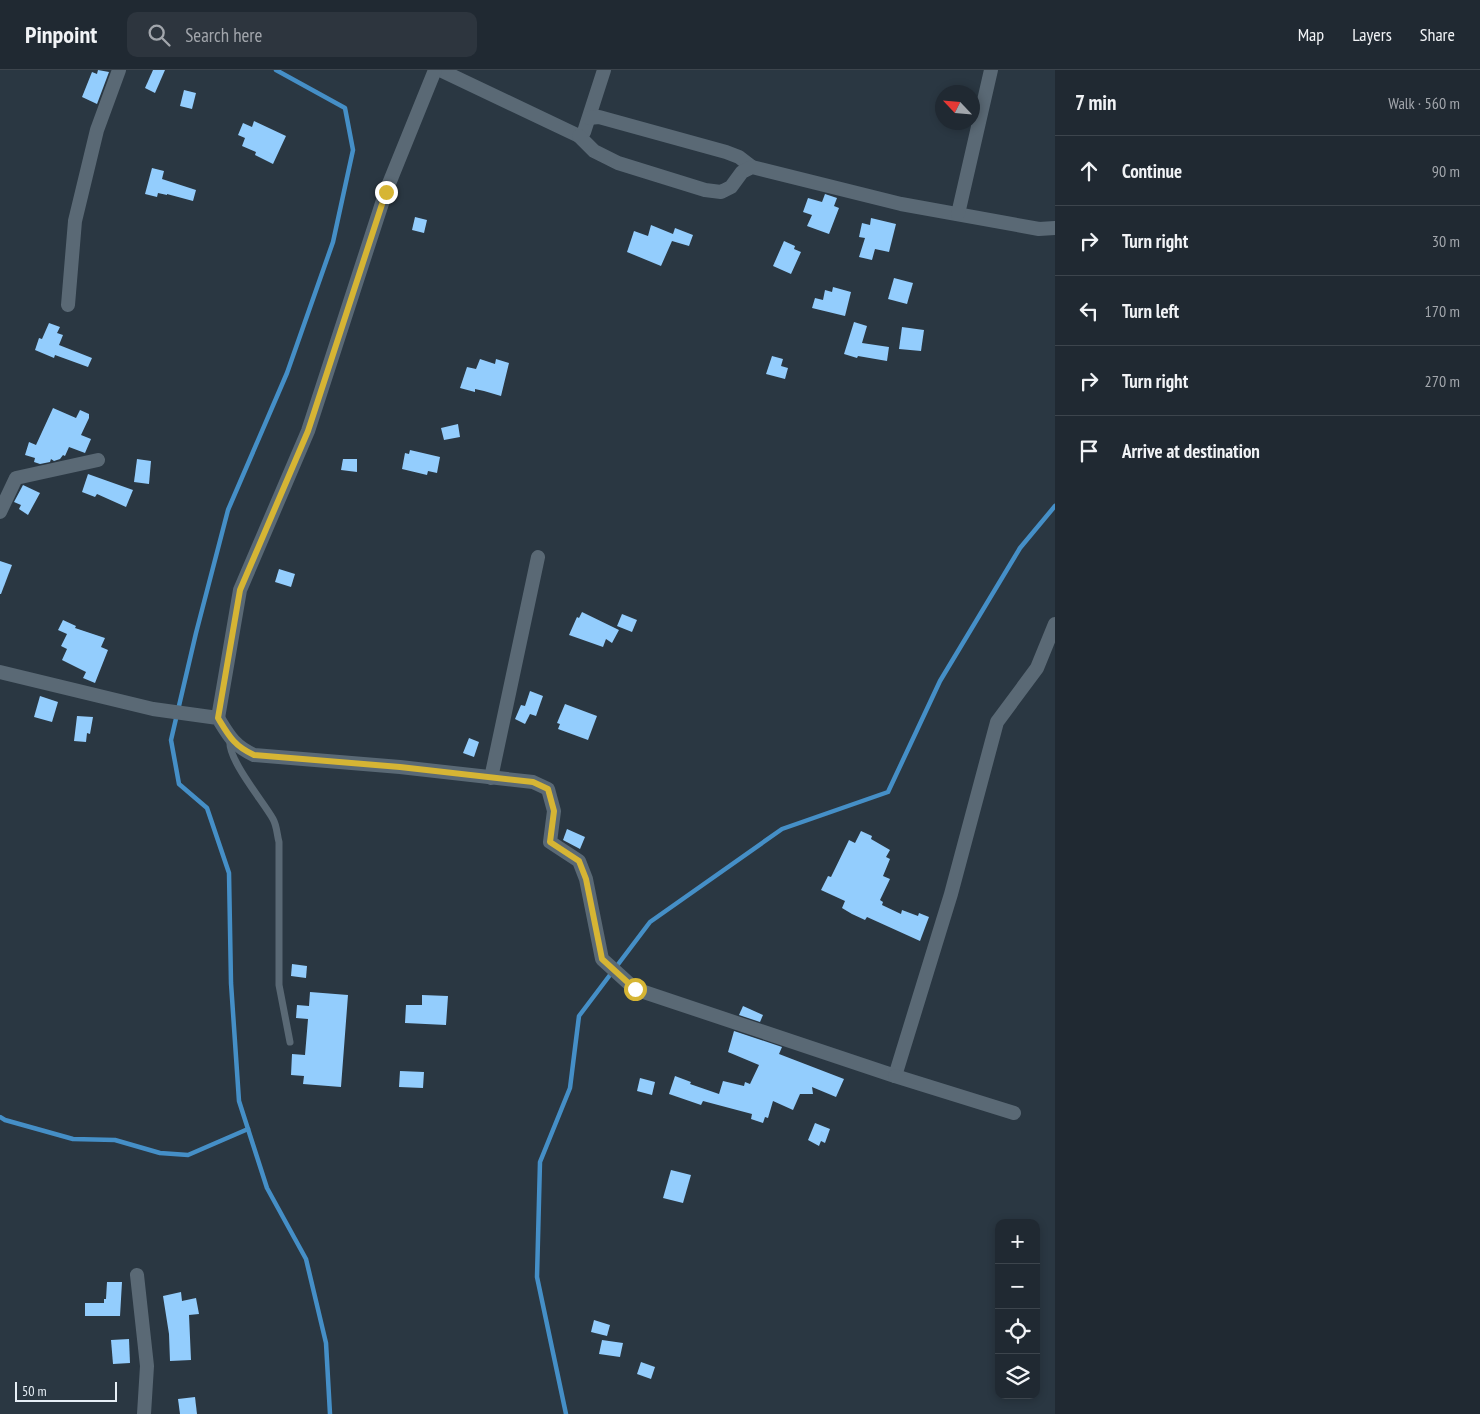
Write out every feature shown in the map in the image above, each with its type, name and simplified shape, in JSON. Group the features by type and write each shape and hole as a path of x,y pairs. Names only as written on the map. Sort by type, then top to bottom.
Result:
{"street":[{"path":"68,305 75,221 96,130 119,70"},
{"path":"436,70 386,192 308,431 240,590 218,718 240,749 254,755 400,767 533,782 548,789 554,811 550,842 579,861 586,879 602,959 635,989 895,1076 1014,1113"},
{"path":"440,70 579,136 594,152 618,163 705,190 721,192 731,186 742,172 752,167"},
{"path":"579,136 584,132 604,70"},
{"path":"958,214 991,70"},
{"path":"589,118 599,117 726,152 752,167 901,204 1039,229 1055,228"},
{"path":"0,512 16,478 98,460"},
{"path":"491,778 538,557"},
{"path":"895,1076 951,894 997,722 1037,668 1055,624"},
{"path":"0,672 153,709 218,718"},
{"path":"137,1275 147,1366 144,1414"}],"lane":[{"path":"230,737 229,744 238,765 274,821 279,842 279,985 290,1042"}],"building":[{"path":"98,70 109,72 97,104 82,97 92,72 97,74"},
{"path":"153,70 165,70 155,93 145,88"},
{"path":"184,90 196,93 192,109 180,106"},
{"path":"254,121 286,136 273,164 255,155 256,152 242,146 245,138 238,135 243,123 252,127"},
{"path":"152,168 164,171 162,179 196,190 193,201 167,194 158,193 157,197 145,194"},
{"path":"825,194 837,198 834,206 839,208 829,234 807,226 812,215 803,212 808,198 822,202"},
{"path":"415,217 427,220 424,233 412,230"},
{"path":"871,218 896,224 889,252 875,249 872,260 859,257 865,238 859,237 862,223 870,225"},
{"path":"651,225 673,234 675,228 693,235 689,246 672,241 661,266 627,252 634,231 648,236"},
{"path":"784,241 795,246 794,249 801,252 791,274 773,266"},
{"path":"894,278 913,283 907,304 888,299"},
{"path":"833,287 851,292 845,316 812,308 815,298 823,300 825,290 832,292"},
{"path":"854,322 867,326 862,343 889,347 887,361 858,356 857,358 844,354"},
{"path":"49,323 60,327 57,333 63,335 59,345 92,358 88,367 55,355 54,358 35,350 39,338 42,339"},
{"path":"902,327 924,330 921,351 899,349"},
{"path":"772,356 783,359 781,366 788,368 785,379 766,374"},
{"path":"480,359 495,364 496,359 509,363 501,396 475,389 475,392 460,388 467,367 476,369"},
{"path":"53,408 76,418 80,410 89,414 81,435 91,439 85,453 69,447 65,456 63,455 60,459 54,461 51,459 50,462 40,464 34,462 35,458 25,455 29,442 36,445"},
{"path":"458,424 460,437 444,440 441,428"},
{"path":"410,450 440,457 437,473 428,471 427,475 402,469 405,453 409,454"},
{"path":"137,459 151,461 149,484 134,482"},
{"path":"343,459 357,459 357,472 341,470"},
{"path":"88,474 133,490 126,507 97,494 95,497 82,492"},
{"path":"23,485 40,493 28,515 19,509 21,505 14,502"},
{"path":"0,561 12,565 1,594 0,594"},
{"path":"279,569 295,574 291,587 275,582"},
{"path":"582,612 619,630 612,643 606,639 603,647 569,635 577,617 579,618"},
{"path":"622,614 637,620 632,632 617,626"},
{"path":"63,620 76,626 75,628 105,638 101,647 108,650 95,683 83,678 86,672 62,660 67,649 61,646 67,634 58,630"},
{"path":"530,691 543,696 536,716 530,714 525,724 515,719 521,705 525,706"},
{"path":"40,696 58,702 52,722 34,717"},
{"path":"565,704 597,716 588,740 558,729 560,724 557,723"},
{"path":"77,716 93,717 90,734 87,733 86,742 74,741"},
{"path":"469,738 479,742 474,757 463,753"},
{"path":"567,829 585,837 580,849 563,840"},
{"path":"861,831 872,836 871,839 890,850 886,857 890,859 883,876 890,879 880,900 883,902 882,905 901,914 902,910 918,916 919,913 929,917 920,941 867,917 865,920 852,914 842,908 845,901 821,890 828,876 831,877 849,840 855,843"},
{"path":"292,964 307,966 306,978 291,976"},
{"path":"310,992 348,995 341,1087 303,1084 304,1076 291,1075 292,1054 305,1055 308,1019 296,1018 297,1005 309,1006"},
{"path":"422,995 448,996 446,1025 405,1023 406,1005 422,1005"},
{"path":"743,1006 763,1015 760,1022 739,1015"},
{"path":"734,1031 782,1047 779,1054 844,1079 836,1097 812,1087 813,1094 800,1094 793,1110 773,1101 768,1118 765,1117 763,1123 751,1119 752,1114 703,1101 701,1105 669,1094 675,1076 691,1082 690,1084 719,1094 723,1081 744,1086 745,1082 750,1084 759,1065 728,1052"},
{"path":"400,1071 424,1072 423,1088 399,1087"},
{"path":"640,1078 655,1082 652,1095 637,1091"},
{"path":"815,1123 830,1129 825,1143 821,1141 819,1146 808,1140"},
{"path":"671,1170 691,1175 683,1203 663,1198"},
{"path":"107,1282 122,1282 120,1316 85,1316 85,1303 104,1303"},
{"path":"181,1292 182,1301 196,1298 199,1314 189,1315 191,1360 170,1361 169,1334 163,1296"},
{"path":"594,1320 610,1325 607,1336 591,1332"},
{"path":"129,1339 130,1363 113,1364 111,1340"},
{"path":"602,1340 623,1343 620,1357 599,1354"},
{"path":"641,1362 655,1367 651,1379 637,1374"},
{"path":"195,1397 197,1414 180,1414 178,1399"}],"waterway":[{"path":"276,70 345,108 353,150 333,242 287,373 228,510 171,740 179,784 207,808 229,873 231,983 239,1101 267,1188 306,1259 326,1343 330,1414"},
{"path":"566,1414 537,1277 540,1162 570,1088 579,1016 650,922 782,829 888,792 940,681 1020,548 1055,506"},
{"path":"0,1117 73,1139 115,1140 160,1153 188,1155 248,1129"}],"route":[{"path":"386,192 338,334 308,431 240,590 218,718 240,749 254,755 400,767 533,782 548,789 554,811 550,842 579,861 586,879 602,959 635,989"}]}
